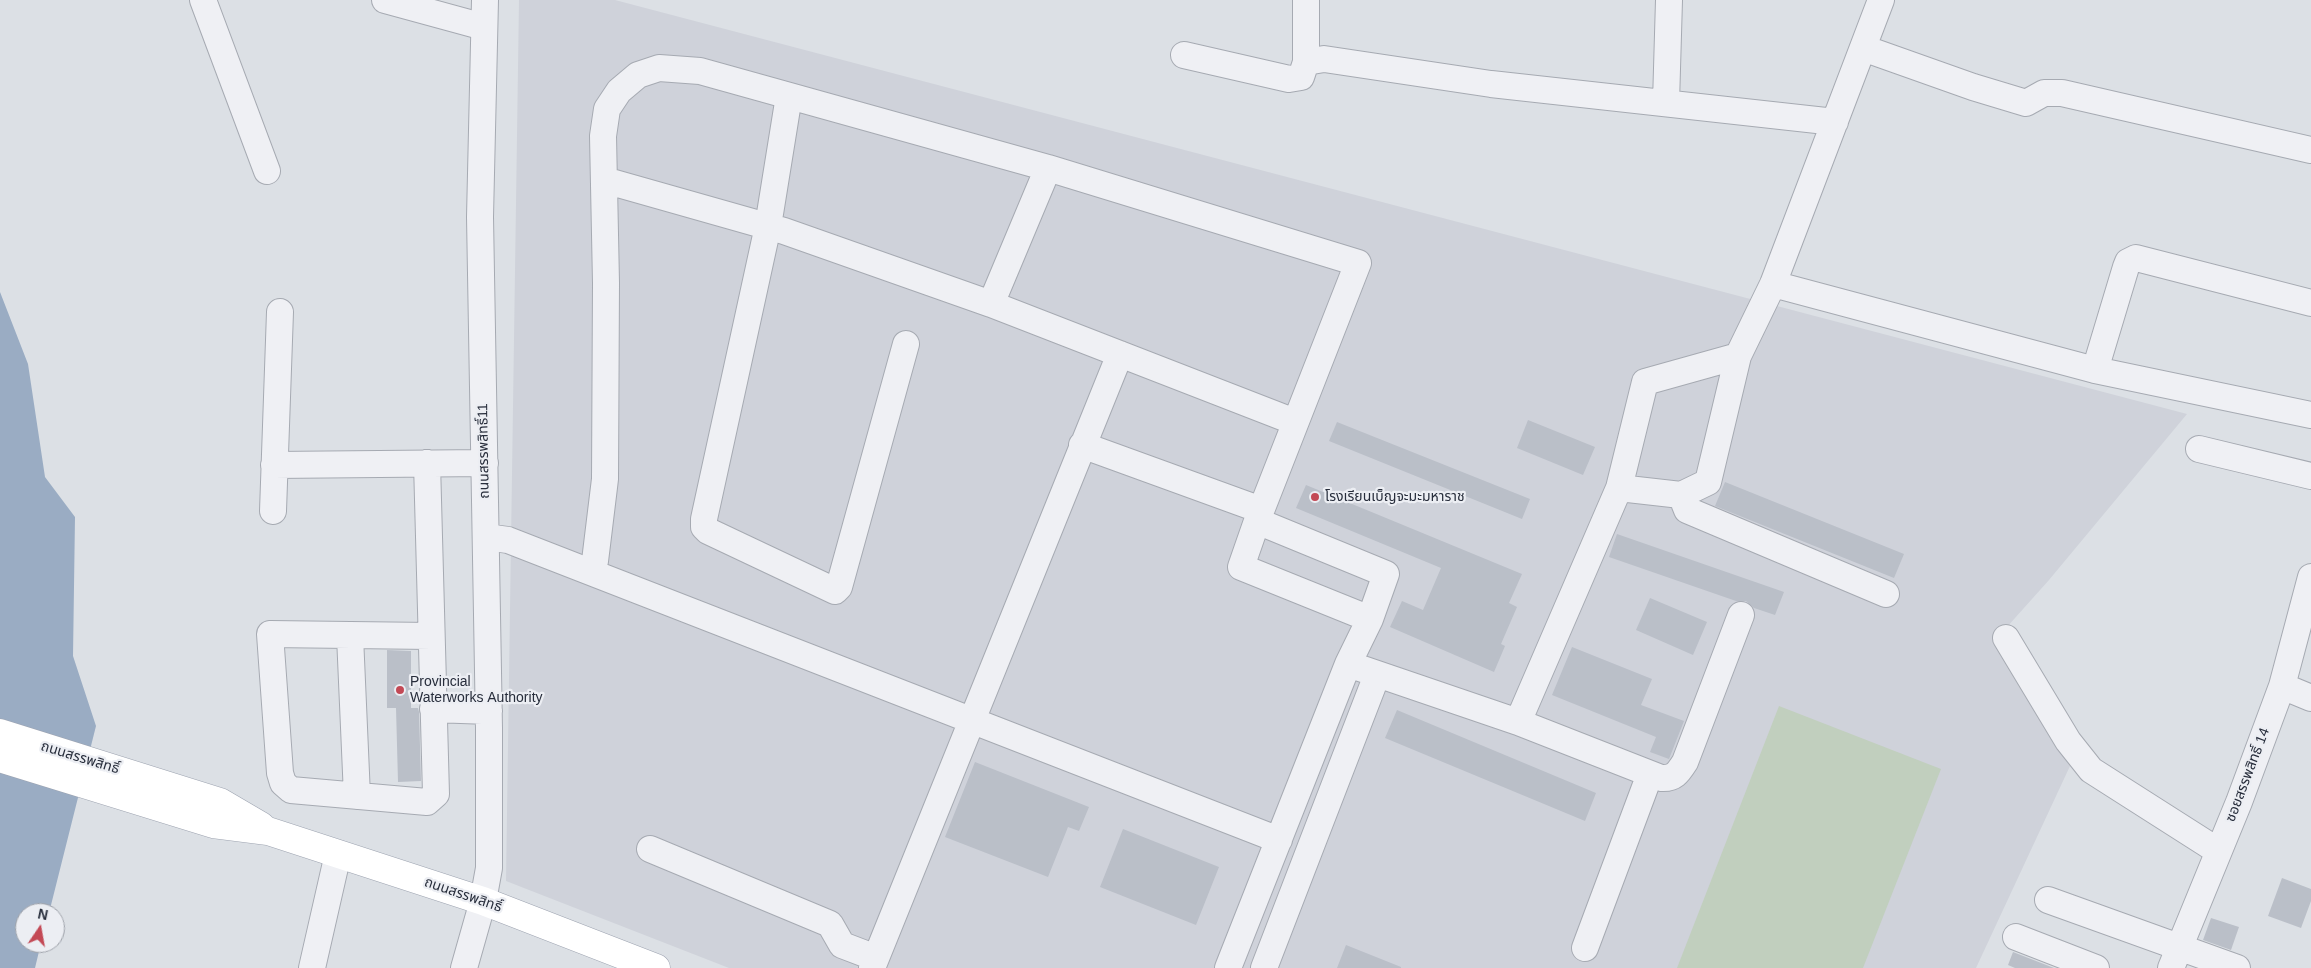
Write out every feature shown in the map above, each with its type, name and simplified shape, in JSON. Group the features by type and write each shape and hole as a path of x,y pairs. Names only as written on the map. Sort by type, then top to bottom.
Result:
{"main road":[{"name":"ถนนสรรพสิทธิ์","path":"0,733 268,831 483,901 639,965"},
{"name":"ถนนสรรพสิทธิ์","path":"0,758 217,813"}],"street":[{"path":"203,0 267,171"},
{"path":"385,0 484,28"},
{"name":"ถนนสรรพสิทธิ์11","path":"464,968 483,901 489,868 489,711 480,217 485,0"},
{"path":"1184,56 1289,79 1302,77 1306,62 1306,0"},
{"path":"1666,103 1669,0"},
{"path":"1619,488 1681,496 1708,482 1738,356 1773,284 1881,0"},
{"path":"1863,48 1973,87 2026,103 2044,93 2062,93 2311,150"},
{"path":"1306,62 1324,59 1491,84 1835,122"},
{"path":"591,572 595,561 605,479 606,282 603,136 607,109 619,91 638,75 659,68 700,71 1048,168 1358,263 1295,422 1241,567 1370,619"},
{"path":"789,96 768,226 704,519 704,527 708,531 835,591 839,587 906,344"},
{"path":"991,304 1048,168"},
{"path":"604,180 768,226 991,304 1295,422"},
{"path":"2095,370 2126,267 2128,262 2136,258 2311,304"},
{"path":"1773,284 2095,370 2311,415"},
{"path":"272,511 280,312"},
{"path":"650,849 830,924 842,945 874,963 970,721 1120,354"},
{"path":"1518,722 1619,488 1645,382 1738,356"},
{"path":"1082,445 1259,516 1386,574 1370,619 1348,664 1228,968"},
{"path":"2199,449 2311,476"},
{"path":"428,463 436,789 433,799 427,802 291,790 284,783 280,773 270,634 431,636"},
{"path":"274,466 485,463"},
{"path":"1681,496 1687,510 1886,594"},
{"path":"486,537 508,540 1279,840"},
{"name":"ซอยสรรพสิทธิ์ 14","path":"2175,958 2239,802 2282,686 2310,589"},
{"path":"1348,664 1518,722 1650,774 1670,778 1677,774 1685,762 1741,615"},
{"path":"350,636 357,796"},
{"path":"2006,638 2068,741 2091,770 2218,851"},
{"path":"1264,968 1376,675"},
{"path":"2282,686 2311,698"},
{"path":"433,709 489,711"},
{"path":"1584,948 1650,774"},
{"path":"312,968 338,854"},
{"path":"2048,900 2175,958 2237,968"},
{"path":"2016,937 2096,968"}],"shaded area":[{"name":"โรงเรียนเบ็ญจะมะมหาราช","path":"519,0 615,0 2187,414 2049,580 1998,637 2023,687 2070,766 1976,968 729,968 506,881"}],"green space":[{"path":"1779,706 1941,769 1863,968 1677,968"}],"water":[{"path":"0,292 28,364 45,477 75,517 73,656 96,726 52,903 15,903 15,953 39,953 35,968 0,968"}],"building":[{"path":"1528,420 1595,447 1583,475 1517,448"},
{"path":"1337,422 1530,499 1522,519 1329,441"},
{"path":"1725,482 1904,554 1894,578 1715,506"},
{"path":"1306,485 1522,574 1509,603 1517,607 1501,644 1505,646 1494,672 1390,627 1402,601 1423,610 1441,568 1296,508"},
{"path":"1617,534 1784,592 1775,615 1754,608 1746,601 1736,601 1609,557"},
{"path":"1650,598 1707,622 1693,655 1636,630"},
{"path":"1572,647 1652,679 1641,705 1684,721 1669,759 1650,752 1656,737 1552,695"},
{"path":"387,650 411,651 411,708 418,708 419,712 421,781 398,782 396,708 387,708"},
{"path":"1397,710 1596,793 1585,821 1385,738"},
{"path":"975,762 1089,807 1079,831 1068,827 1048,877 945,837"},
{"path":"1123,829 1219,867 1196,925 1100,887"},
{"path":"2282,878 2311,889 2311,901 2301,928 2268,916"},
{"path":"2211,918 2239,927 2231,950 2203,940"},
{"path":"1346,945 1401,967 1401,968 1337,968"},
{"path":"2013,952 2054,968 2015,968 2008,965"}],"place":[{"name":"โรงเรียนเบ็ญจะมะมหาราช","path":"1315,497"},
{"name":"Provincial Waterworks Authority","path":"400,690"}]}
